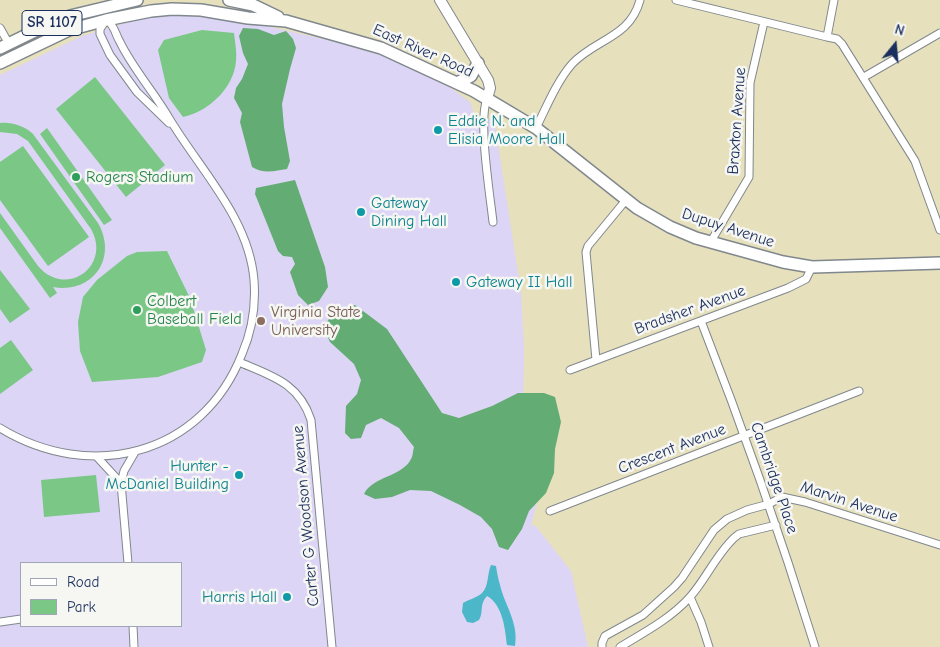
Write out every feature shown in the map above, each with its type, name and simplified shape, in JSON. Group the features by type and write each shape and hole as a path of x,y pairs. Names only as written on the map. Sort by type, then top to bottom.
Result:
{"main road":[{"name":"SR 1107","path":"4,46 70,16 107,3 137,0"},
{"name":"East River Road","path":"229,0 253,5 286,21 381,48 487,99"},
{"name":"East River Road","path":"0,63 57,35 106,20 151,11 187,9 248,18 286,21"},
{"path":"457,83 472,76 478,63"},
{"name":"Dupuy Avenue","path":"487,99 536,128 626,200 649,216 670,227 710,243 783,262 812,267 940,263"}],"street":[{"path":"440,0 490,85 490,92 483,113 493,222"},
{"path":"536,128 571,65 628,24 636,13 640,0"},
{"path":"676,0 836,39 842,44 915,161 940,230"},
{"path":"828,37 834,0"},
{"path":"107,3 106,20 102,25 100,34 110,55 137,92 176,129"},
{"path":"0,428 38,447 63,453 97,457 135,452 172,437 196,420 226,386 239,362 249,333 254,303 254,280 242,231 159,101 125,52 112,24 106,20"},
{"name":"Braxton Avenue","path":"710,243 749,177 750,83 764,22"},
{"path":"0,28 4,46"},
{"path":"864,77 940,33"},
{"path":"596,360 586,252 588,246 626,200"},
{"name":"Bradsher Avenue","path":"570,370 800,282 809,275 812,267"},
{"name":"Cambridge Place","path":"701,321 769,504 815,647"},
{"name":"Carter G Woodson Avenue","path":"239,362 289,386 303,400 308,410 311,420 318,487 332,647"},
{"name":"Crescent Avenue","path":"550,511 859,391"},
{"path":"128,562 121,483 124,471 135,452"},
{"path":"97,457 121,483"},
{"name":"Marvin Avenue","path":"602,647 605,636 643,614 674,587 719,525 736,514 769,504 778,498 789,497 940,545"},
{"path":"620,647 665,620 690,597 739,534 776,525"},
{"path":"690,597 709,647"},
{"path":"0,622 20,619"},
{"path":"133,627 134,647"}],"shaded area":[{"name":"Virginia State University","path":"166,15 200,16 248,22 341,43 396,60 447,85 470,102 476,120 494,119 521,292 524,349 523,408 544,474 531,526 535,525 571,571 588,647 0,647 0,75 82,36 132,21"}],"green space":[{"path":"243,28 258,29 274,35 286,31 293,39 296,48 282,104 290,161 287,169 265,171 252,167 240,122 242,113 234,98 236,88 248,64 239,36"},
{"path":"202,30 234,33 236,61 234,71 225,89 218,97 202,110 183,117 169,98 158,50 164,40"},
{"path":"95,77 165,165 126,197 56,109"},
{"path":"0,123 18,125 33,134 98,223 103,236 105,249 98,271 80,285 67,288 53,287 57,293 50,298 0,228 0,213 38,266 49,275 61,279 73,279 83,274 91,266 96,255 96,243 91,229 28,141 17,134 0,132"},
{"name":"Rogers Stadium","path":"47,128 112,220 104,225 40,134"},
{"path":"23,146 89,237 48,266 0,200 0,162"},
{"path":"295,180 325,267 328,287 319,301 308,305 298,295 290,272 295,264 292,257 283,256 278,251 255,194 256,188"},
{"name":"Colbert Baseball Field","path":"167,251 190,298 206,350 202,362 158,377 92,382 80,351 78,322 83,297 97,280 127,256 137,252"},
{"path":"0,270 30,309 10,323 0,309"},
{"path":"355,305 387,329 442,413 459,418 492,406 518,393 544,393 555,397 561,422 555,449 554,473 546,493 529,511 522,529 508,550 499,547 492,529 481,517 431,491 410,490 392,497 375,499 364,494 374,483 401,470 407,465 412,458 414,447 399,428 381,418 366,425 361,438 351,439 345,433 346,406 357,394 361,380 354,364 330,342 324,329 332,316"},
{"path":"11,340 33,370 0,394 0,348"},
{"path":"96,475 100,512 44,517 41,480"}],"water":[{"path":"491,565 496,566 502,593 513,622 516,638 515,646 507,645 500,611 497,605 487,596 483,602 479,620 473,623 467,622 462,612 463,603 478,596 484,590"}],"place":[{"name":"Eddie N. and Elisia Moore Hall","path":"438,130"},
{"name":"Rogers Stadium","path":"76,177"},
{"name":"Gateway Dining Hall","path":"361,212"},
{"name":"Gateway II Hall","path":"456,282"},
{"name":"Colbert Baseball Field","path":"137,310"},
{"name":"Virginia State University","path":"261,321"},
{"name":"Hunter - McDaniel Building","path":"239,475"},
{"name":"Harris Hall","path":"287,597"}]}
